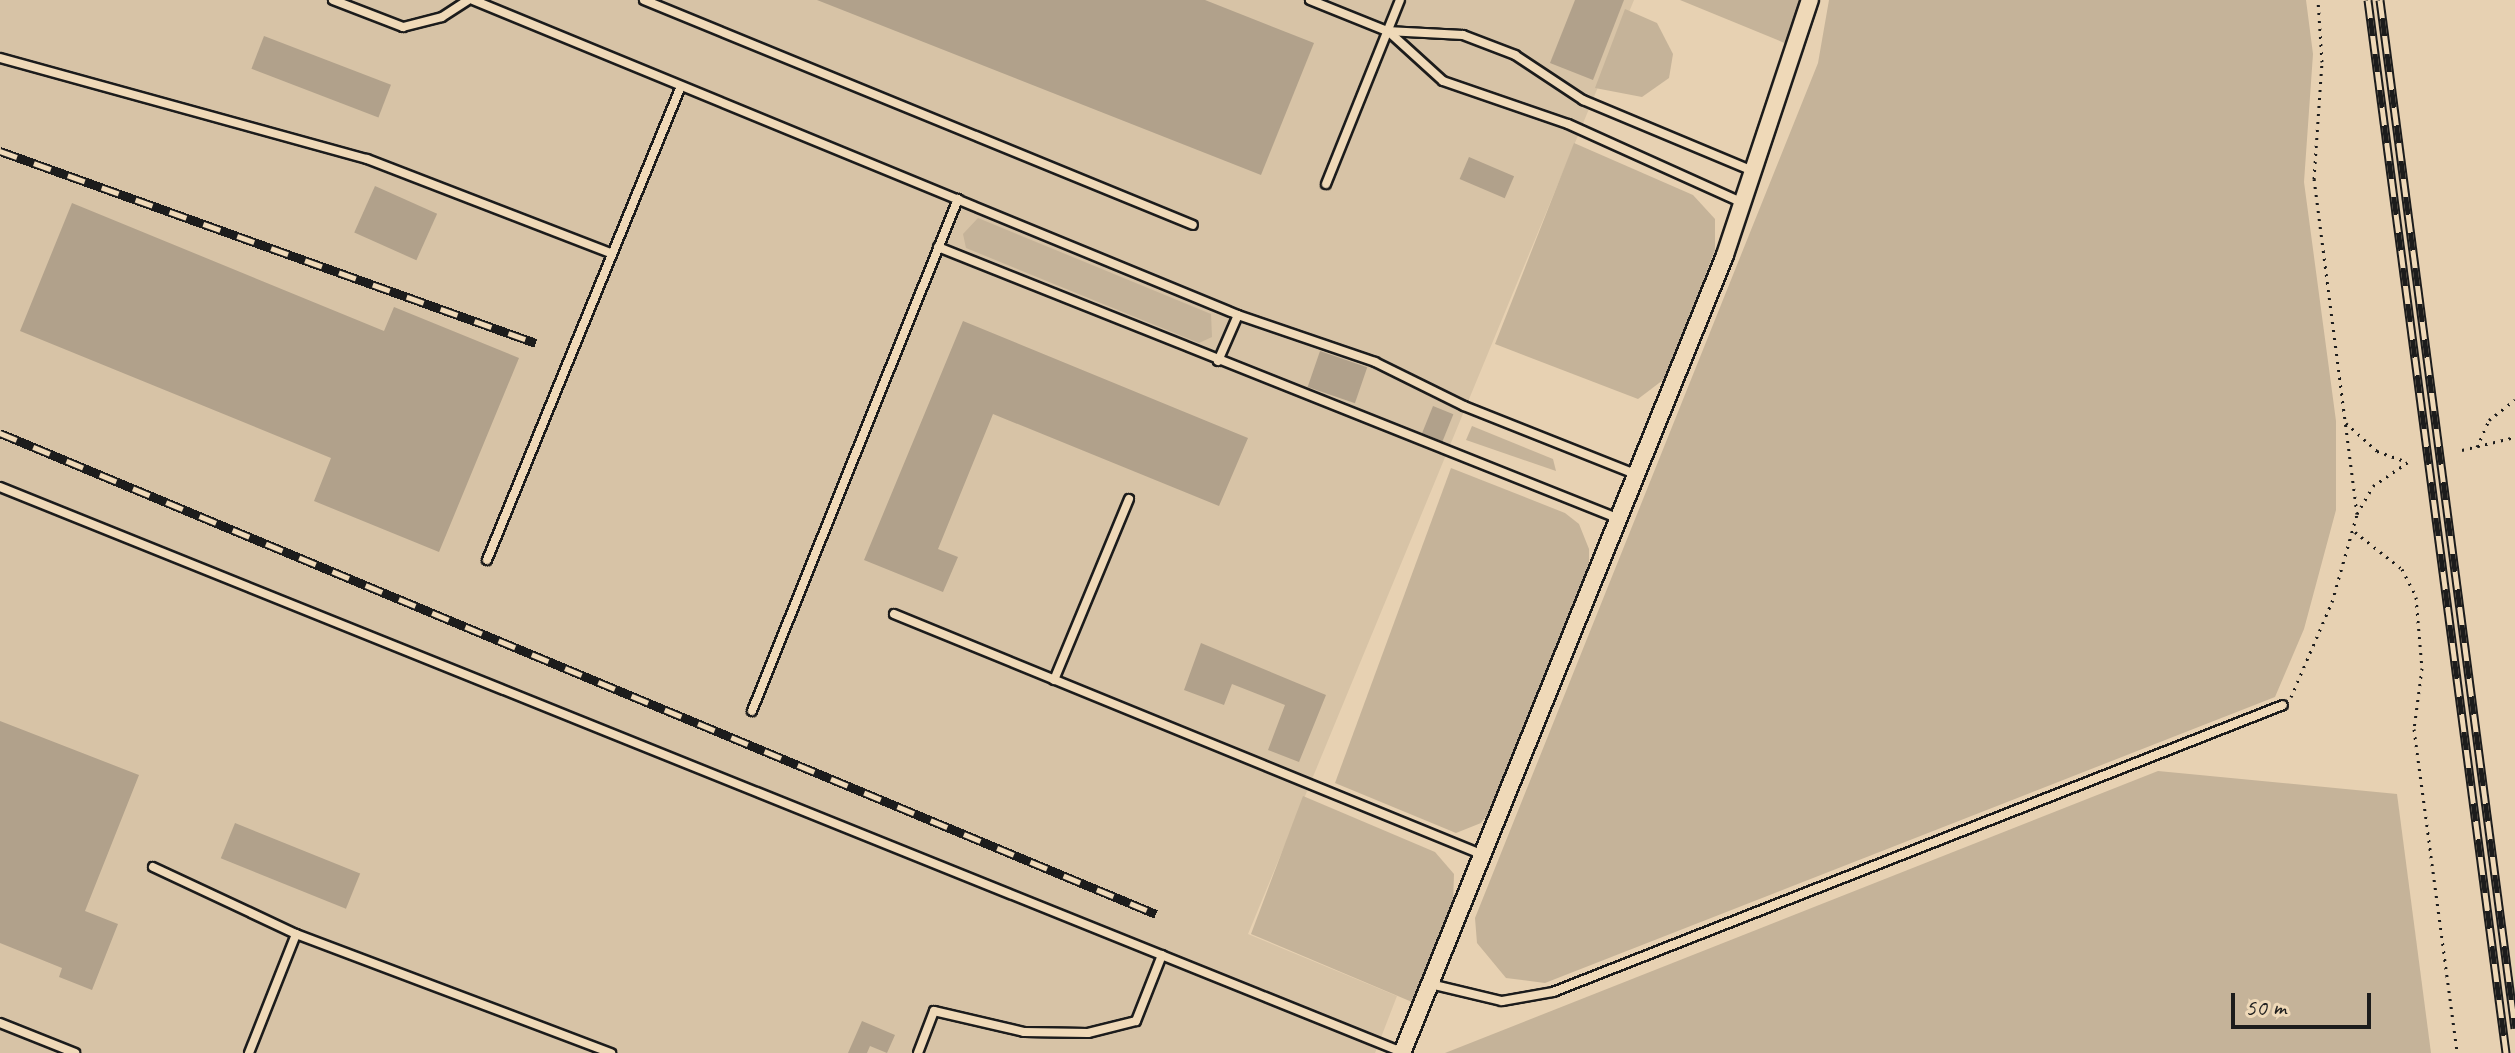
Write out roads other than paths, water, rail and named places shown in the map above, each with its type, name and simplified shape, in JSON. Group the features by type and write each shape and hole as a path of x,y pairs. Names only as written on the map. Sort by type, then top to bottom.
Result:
{"street":[{"path":"1402,1052 1743,203 1810,0"}],"lane":[{"path":"333,0 403,27 442,17 470,0 1238,315 1363,357 1464,406 1635,474"},
{"path":"644,0 1193,225"},
{"path":"1310,0 1387,31 1463,35 1515,55 1583,100 1755,172"},
{"path":"1326,184 1400,0"},
{"path":"1387,31 1443,81 1568,124 1743,203"},
{"path":"0,58 367,159 611,253"},
{"path":"487,560 681,86"},
{"path":"752,711 958,199"},
{"path":"938,247 1617,518"},
{"path":"1218,361 1238,315"},
{"path":"0,487 1402,1052"},
{"path":"1054,680 1129,499"},
{"path":"894,614 1483,855"},
{"path":"1430,984 1502,1001 1553,992 2283,705"},
{"path":"153,867 296,934 611,1053"},
{"path":"249,1053 296,934"},
{"path":"918,1053 934,1011 1024,1032 1088,1033 1136,1021 1162,955"},
{"path":"0,1023 75,1053"}],"railway":[{"path":"2368,0 2506,1053"},
{"path":"2380,0 2515,1028"},
{"path":"0,151 536,343"},
{"path":"0,433 1156,914"}]}
